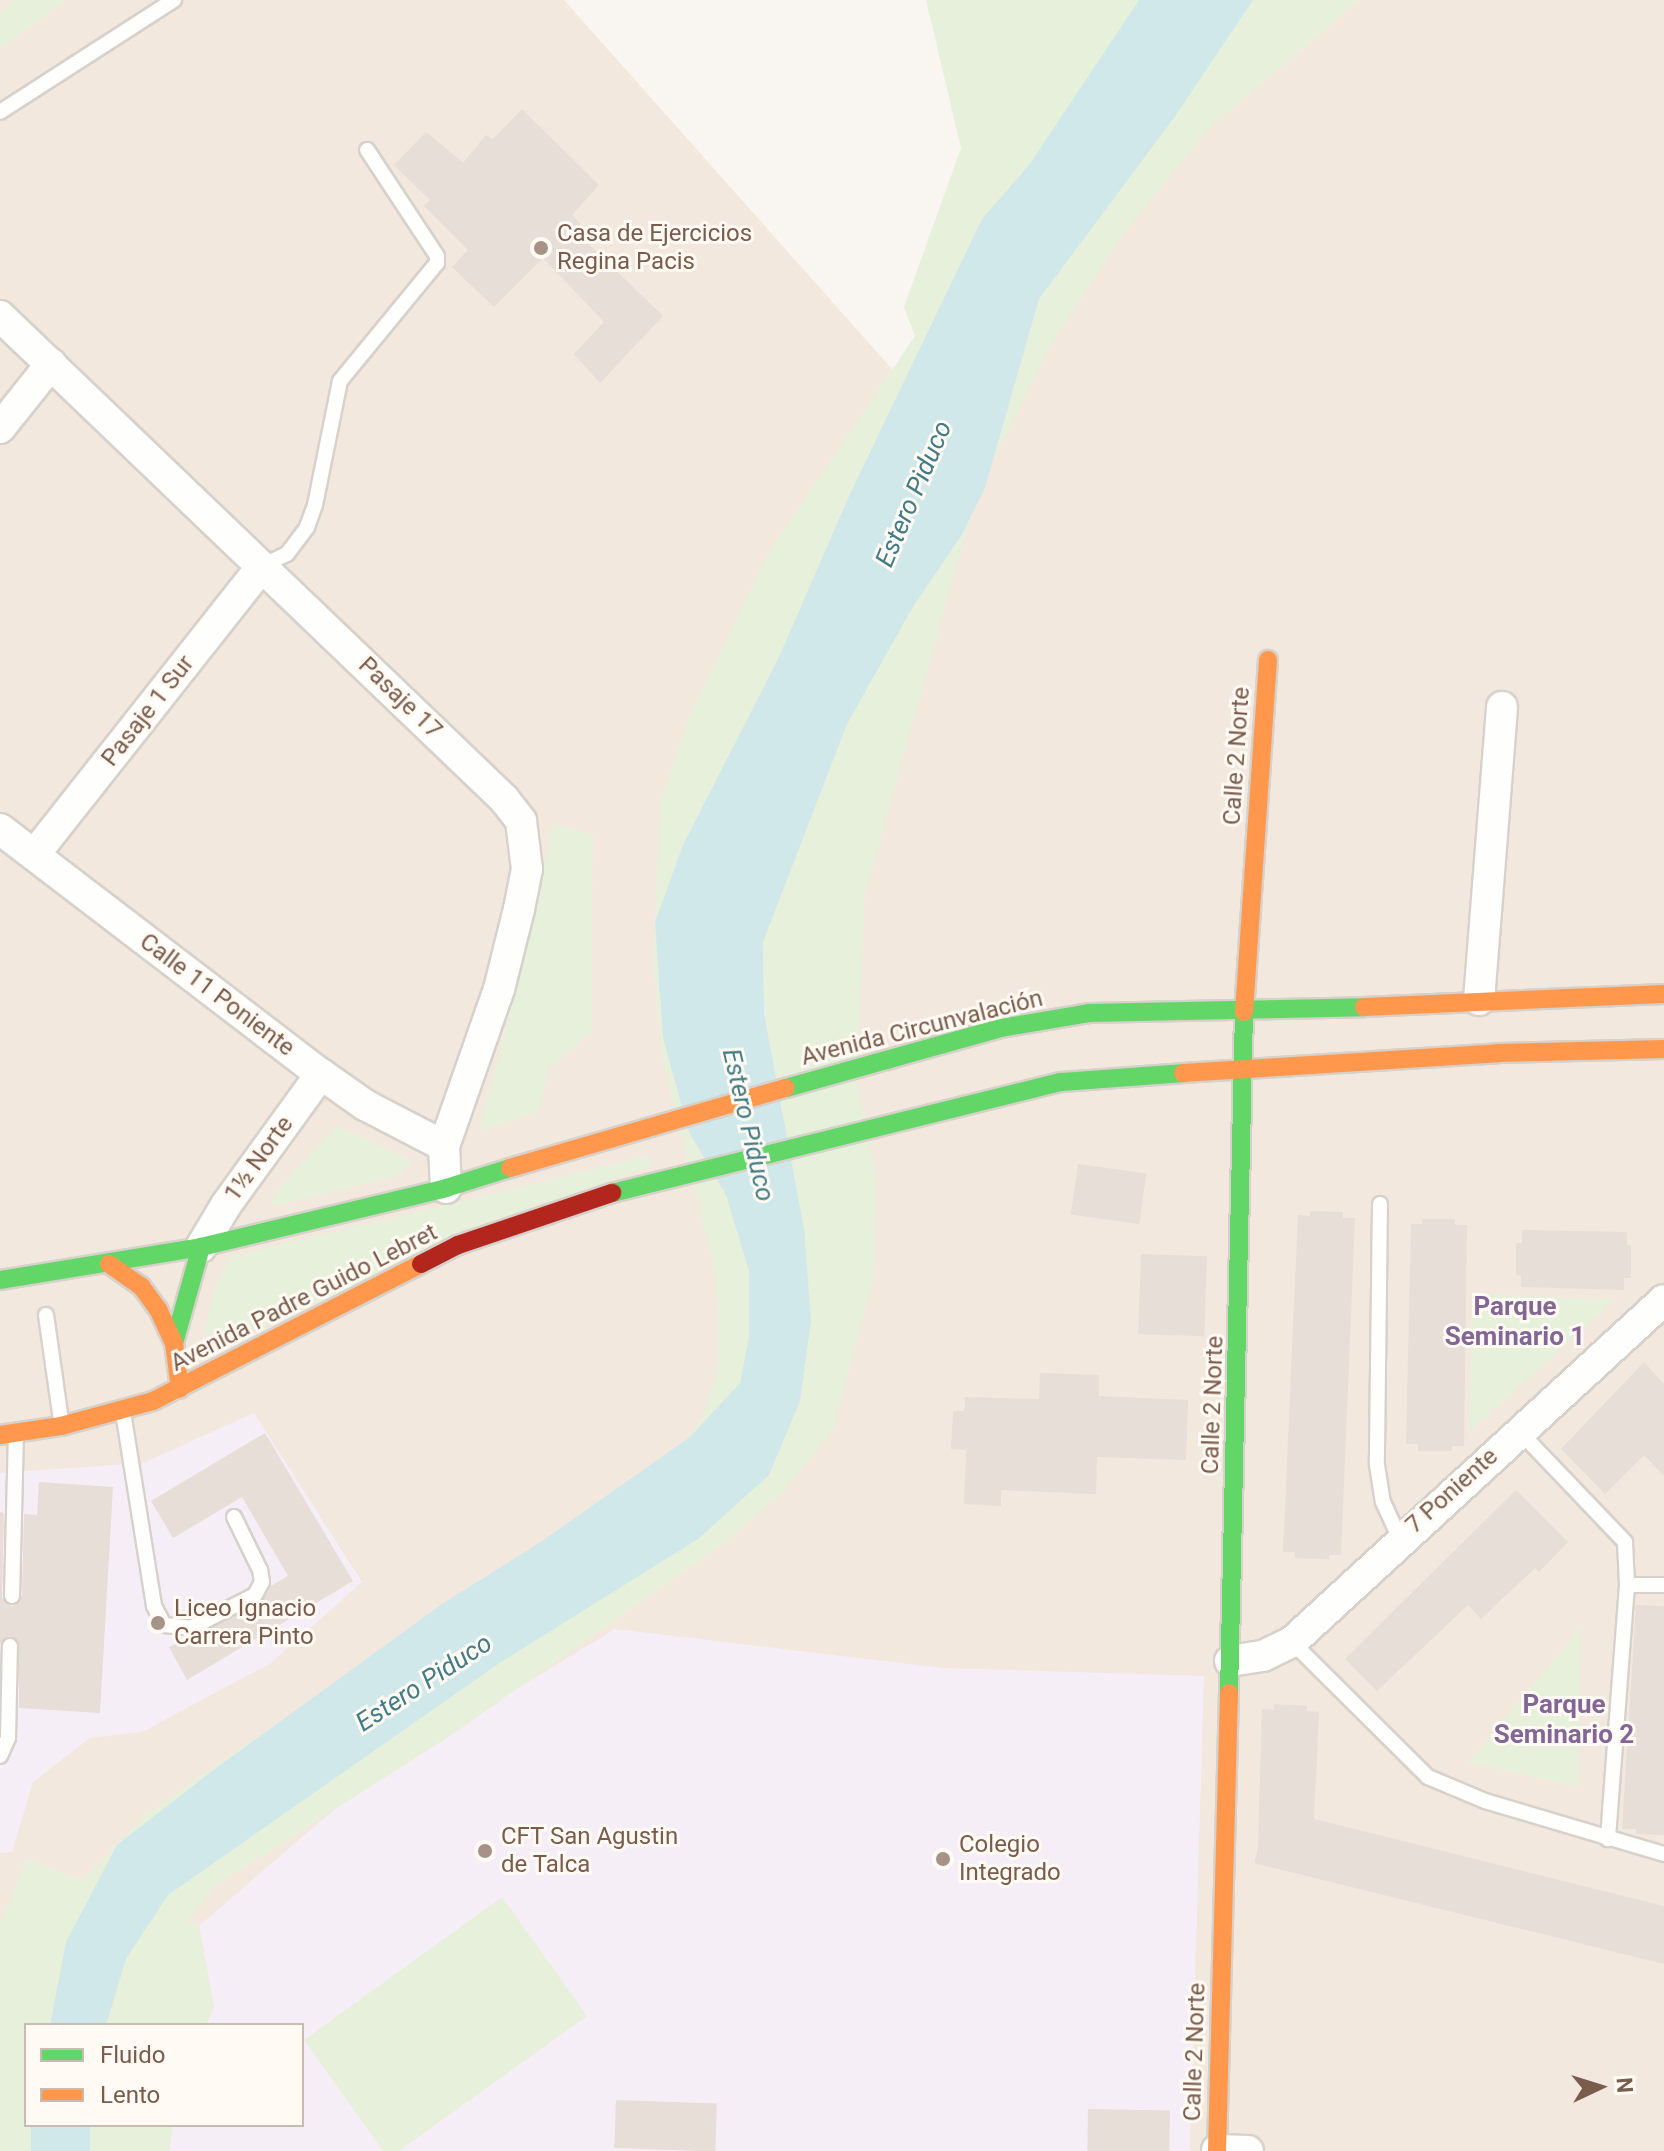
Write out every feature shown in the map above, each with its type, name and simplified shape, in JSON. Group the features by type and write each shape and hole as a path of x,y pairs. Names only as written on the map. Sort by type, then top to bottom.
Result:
{"main road":[{"name":"Calle 2 Norte","path":"1217,2151 1244,1009 1268,660"},
{"name":"Avenida Circunvalación","path":"446,1188 614,1136 1001,1028 1089,1013 1664,994"},
{"path":"1245,1068 1498,1053 1664,1049"},
{"name":"Avenida Padre Guido Lebret","path":"8,1434 123,1412 180,1389 458,1245 626,1188 1061,1082 1245,1068"},
{"name":"Avenida Padre Guido Lebret","path":"0,1280 201,1247 446,1188"},
{"path":"174,1343 201,1247"},
{"path":"109,1264 141,1286 158,1309 174,1343 180,1389"}],"street":[{"name":"Pasaje 17","path":"0,316 504,799 521,821 527,869 519,909 499,989 444,1146 446,1188"},
{"path":"0,428 51,364"},
{"name":"Pasaje 1 Sur","path":"34,855 262,566"},
{"path":"1479,1000 1502,707"},
{"name":"Calle 11 Poniente","path":"0,829 321,1074 365,1105 444,1146"},
{"name":"1½ Norte","path":"201,1247 226,1205 321,1074"},
{"name":"7 Poniente","path":"1230,1661 1263,1656 1292,1642 1400,1539 1664,1300"},
{"path":"1217,2151 1248,2151"}],"lane":[{"path":"0,112 174,0"},
{"path":"262,566 287,554 307,527 315,505 340,381 437,263 437,256 367,150"},
{"path":"1380,1204 1377,1465 1383,1502 1400,1539"},
{"path":"46,1315 61,1426"},
{"path":"123,1412 154,1606 164,1625 191,1628 255,1595 262,1582 260,1570 234,1517"},
{"path":"1518,1431 1625,1542 1627,1585 1608,1839"},
{"path":"8,1434 12,1596"},
{"path":"1627,1585 1664,1585"},
{"path":"1292,1642 1428,1777 1485,1801 1664,1854"},
{"path":"0,1756 8,1738 10,1646"}],"shaded area":[{"path":"0,0 564,0 955,440 1293,0 1664,0 1664,2151 0,2151"},
{"name":"Liceo Ignacio Carrera Pinto","path":"254,1413 362,1582 271,1663 142,1732 90,1738 33,1782 12,1852 0,1853 0,1473 143,1463"},
{"path":"615,1629 943,1668 1204,1676 1190,2151 169,2151 173,2127 304,2127 304,2023 207,2023 214,2007 199,1926 373,1776"}],"green space":[{"path":"11,0 65,0 0,49 0,14"},
{"path":"926,0 1360,0 1210,127 1124,233 1048,350 976,495 865,896 857,1084 877,1180 873,1281 833,1430 783,1492 720,1546 450,1736 216,1885 187,1921 199,1926 214,2008 207,2023 24,2023 24,2127 173,2127 169,2151 0,2151 0,1926 26,1859 82,1880 143,1817 230,1755 673,1463 702,1417 717,1373 718,1306 711,1254 663,1064 653,964 660,804 688,719 769,552 915,336 904,307 961,148"},
{"path":"553,824 593,835 592,1031 548,1069 540,1111 479,1131 528,943"},
{"path":"336,1126 414,1162 400,1175 270,1207 276,1191"},
{"path":"648,1156 653,1164 237,1336 213,1342 205,1331 215,1286 231,1257"},
{"path":"1473,1293 1614,1300 1469,1432"},
{"path":"1581,1627 1579,1787 1468,1762"},
{"path":"502,1897 587,2016 399,2151 383,2151 304,2040"}],"water":[{"name":"Estero Piduco","path":"1139,0 1253,0 1176,115 1039,299 985,488 961,536 914,605 847,724 763,942 764,1014 804,1229 811,1321 800,1401 769,1475 698,1539 501,1662 168,1895 126,1959 107,2023 50,2023 66,1942 117,1845 216,1768 442,1604 542,1541 690,1437 740,1383 749,1337 749,1271 726,1195 689,1132 663,1038 655,922 683,845 779,657 849,496 982,219 1029,165"},
{"path":"31,2127 90,2127 90,2151 31,2151"}],"building":[{"name":"Casa de Ejercicios Regina Pacis","path":"522,109 599,185 572,215 581,224 575,231 663,316 600,383 574,354 604,322 543,258 494,307 452,267 468,250 424,206 430,200 394,165 426,132 463,163 486,135 493,139"},
{"path":"1078,1164 1146,1174 1139,1224 1071,1215"},
{"path":"1310,1211 1343,1212 1343,1218 1355,1218 1341,1555 1329,1555 1329,1559 1295,1558 1295,1552 1283,1552 1298,1215 1310,1216"},
{"path":"1422,1219 1455,1219 1455,1225 1467,1225 1464,1446 1452,1446 1452,1451 1418,1451 1418,1444 1406,1444 1411,1224 1422,1224"},
{"path":"1522,1230 1627,1232 1627,1245 1631,1245 1631,1278 1624,1278 1624,1290 1521,1287 1521,1276 1516,1275 1516,1243 1522,1243"},
{"path":"1141,1254 1207,1256 1204,1336 1138,1334"},
{"path":"1644,1362 1664,1384 1664,1476 1644,1455 1605,1494 1561,1449"},
{"path":"1040,1373 1099,1375 1099,1396 1188,1400 1186,1460 1097,1457 1096,1494 1001,1490 1001,1506 964,1504 966,1450 951,1449 953,1411 964,1411 965,1397 1039,1399"},
{"path":"265,1433 353,1581 187,1680 169,1647 260,1604 271,1586 288,1576 242,1497 173,1538 151,1501"},
{"path":"39,1482 113,1487 100,1713 19,1708 19,1642 9,1636 0,1645 0,1512 4,1513 2,1597 6,1604 13,1606 22,1596 24,1514 37,1515"},
{"path":"1516,1490 1568,1542 1539,1572 1535,1568 1481,1619 1468,1605 1377,1691 1345,1659"},
{"path":"1636,1605 1664,1606 1664,1835 1636,1834 1636,1829 1622,1829"},
{"path":"1274,1704 1307,1706 1307,1711 1319,1712 1314,1819 1664,1906 1664,1964 1254,1863 1258,1848 1262,1709 1274,1710"},
{"path":"616,2100 717,2104 715,2151 614,2148"},
{"path":"1088,2109 1170,2110 1169,2151 1087,2151"}],"traffic: fast":[{"path":"786,1088 1001,1028 1089,1013 1364,1007"},
{"path":"1229,1693 1244,1012"},
{"path":"612,1193 1061,1082 1183,1073"},
{"path":"0,1280 201,1247 446,1188 510,1168"},
{"path":"174,1343 201,1247"}],"traffic: slow":[{"path":"1244,1012 1268,660"},
{"path":"1364,1007 1664,994"},
{"path":"1183,1073 1498,1053 1664,1049"},
{"path":"510,1168 786,1088"},
{"path":"109,1264 141,1286 158,1309 174,1343 180,1389"},
{"path":"0,1435 61,1426 153,1401 421,1264"},
{"path":"1217,2151 1229,1693"}],"traffic: jam":[{"path":"421,1264 458,1245 612,1193"}],"place":[{"name":"Casa de Ejercicios Regina Pacis","path":"541,248"},
{"name":"Liceo Ignacio Carrera Pinto","path":"158,1623"},
{"name":"CFT San Agustin de Talca","path":"485,1851"},
{"name":"Colegio Integrado","path":"943,1859"}],"district":[{"name":"Parque Seminario 1","path":"1515,1322"},
{"name":"Parque Seminario 2","path":"1564,1720"}]}
